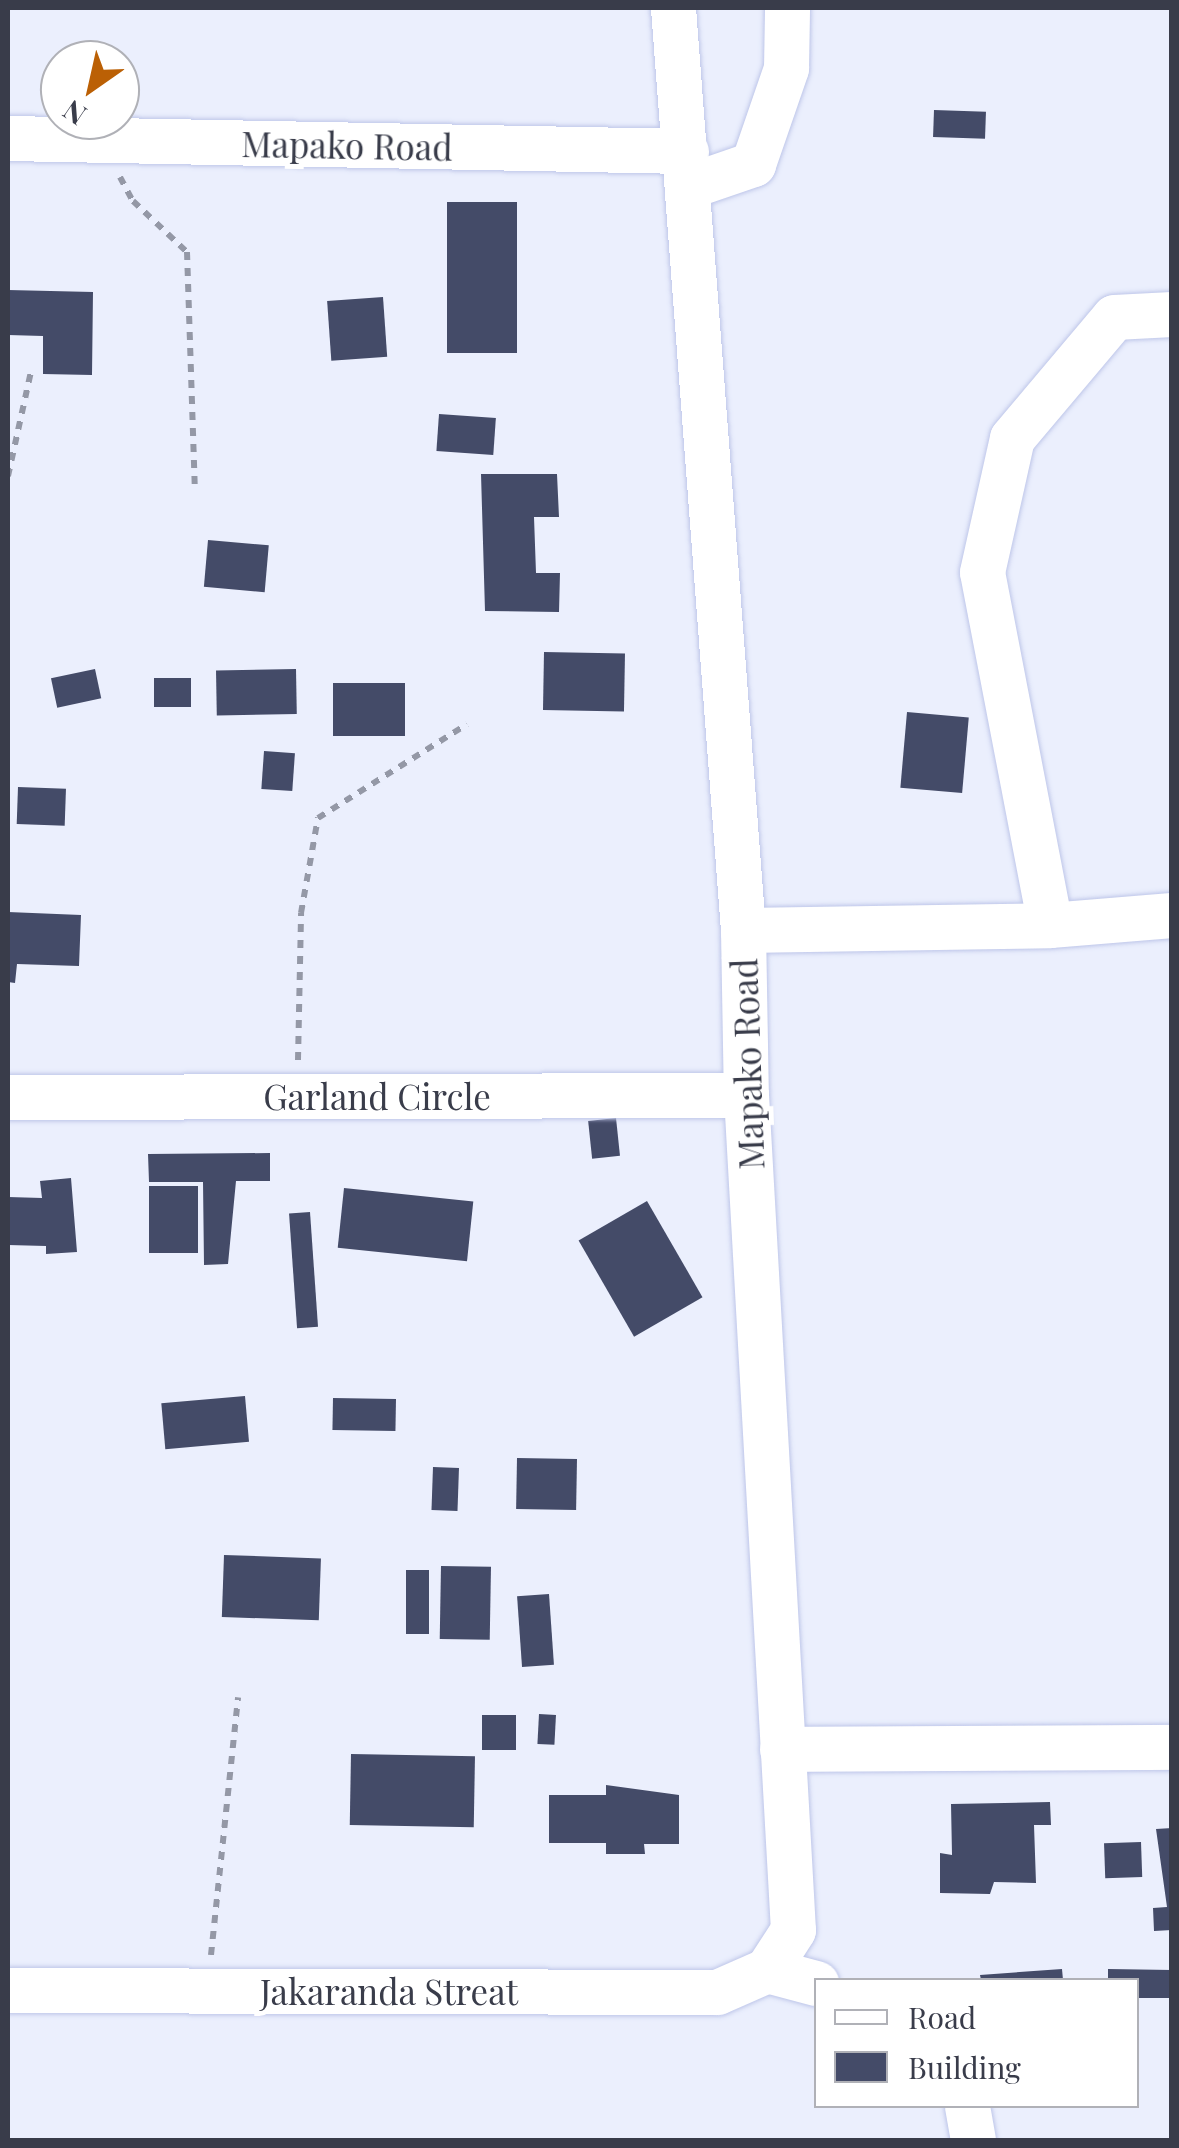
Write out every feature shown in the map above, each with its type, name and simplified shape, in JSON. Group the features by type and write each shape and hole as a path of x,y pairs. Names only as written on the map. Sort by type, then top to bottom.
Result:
{"street":[{"name":"Mapako Road","path":"673,8 743,930 746,1095 793,1930 767,1970"},
{"path":"687,169 753,164 786,68 787,8"},
{"name":"Mapako Road","path":"8,138 40,139"},
{"name":"Mapako Road","path":"102,140 687,169"},
{"path":"1050,925 982,572 1012,438 1114,317 1172,314"},
{"path":"743,930 1050,925 1172,915"},
{"name":"Garland Circle","path":"8,1097 746,1095"},
{"path":"782,1750 1172,1746"},
{"path":"767,1970 814,1982"},
{"name":"Jakaranda Streat","path":"8,1990 717,1992 767,1970"},
{"path":"967,2108 973,2140"}],"path":[{"path":"102,140 133,201 187,252 196,488"},
{"path":"8,476 31,371"},
{"path":"298,1096 300,913 318,818 467,724"},
{"path":"205,1990 224,1873 238,1697"}],"building":[{"path":"934,110 986,112 985,139 933,137"},
{"path":"447,202 517,202 517,353 447,353"},
{"path":"8,290 93,292 92,375 43,374 43,336 8,335"},
{"path":"383,297 387,357 331,361 327,301"},
{"path":"439,414 496,418 493,455 436,451"},
{"path":"481,474 557,474 559,517 534,517 536,573 560,573 559,612 485,611"},
{"path":"208,540 269,545 265,592 204,587"},
{"path":"544,652 625,653 624,711 543,710"},
{"path":"95,669 101,698 57,708 51,678"},
{"path":"296,669 297,714 217,715 216,670"},
{"path":"154,678 191,678 191,707 154,707"},
{"path":"333,683 405,683 405,736 333,736"},
{"path":"907,712 969,717 962,793 900,788"},
{"path":"264,751 295,753 292,791 261,789"},
{"path":"18,787 66,789 65,826 17,824"},
{"path":"8,912 81,915 79,966 17,964 15,983 8,982"},
{"path":"616,1118 620,1156 592,1159 588,1121"},
{"path":"270,1153 270,1181 236,1181 228,1264 204,1265 203,1182 149,1182 148,1154"},
{"path":"71,1178 77,1252 46,1254 46,1246 8,1245 8,1197 42,1198 40,1181"},
{"path":"149,1186 198,1186 198,1253 149,1253"},
{"path":"344,1188 473,1202 467,1261 338,1248"},
{"path":"647,1201 702,1297 634,1337 579,1240"},
{"path":"310,1212 318,1327 297,1328 289,1213"},
{"path":"245,1396 249,1442 165,1449 161,1403"},
{"path":"333,1398 396,1399 395,1431 332,1430"},
{"path":"517,1458 577,1459 576,1510 516,1509"},
{"path":"433,1467 459,1468 457,1511 431,1510"},
{"path":"224,1555 321,1558 319,1620 222,1617"},
{"path":"441,1566 491,1567 490,1640 440,1639"},
{"path":"406,1570 429,1570 429,1634 406,1634"},
{"path":"549,1594 554,1665 522,1667 517,1596"},
{"path":"539,1714 556,1715 554,1745 537,1744"},
{"path":"482,1715 516,1715 516,1750 482,1750"},
{"path":"351,1754 475,1756 474,1827 350,1825"},
{"path":"606,1785 679,1795 679,1844 644,1844 645,1854 606,1854 606,1843 549,1843 549,1795 606,1795"},
{"path":"1050,1802 1051,1825 1034,1825 1036,1883 994,1882 990,1894 940,1893 940,1853 952,1855 951,1804"},
{"path":"1172,1828 1172,1930 1154,1931 1153,1908 1167,1907 1156,1829"},
{"path":"1141,1842 1142,1877 1105,1878 1104,1843"},
{"path":"1062,1969 1063,1978 981,1978 980,1975"},
{"path":"1108,1969 1172,1970 1172,1998 1139,1998 1139,1978 1108,1978"}]}
